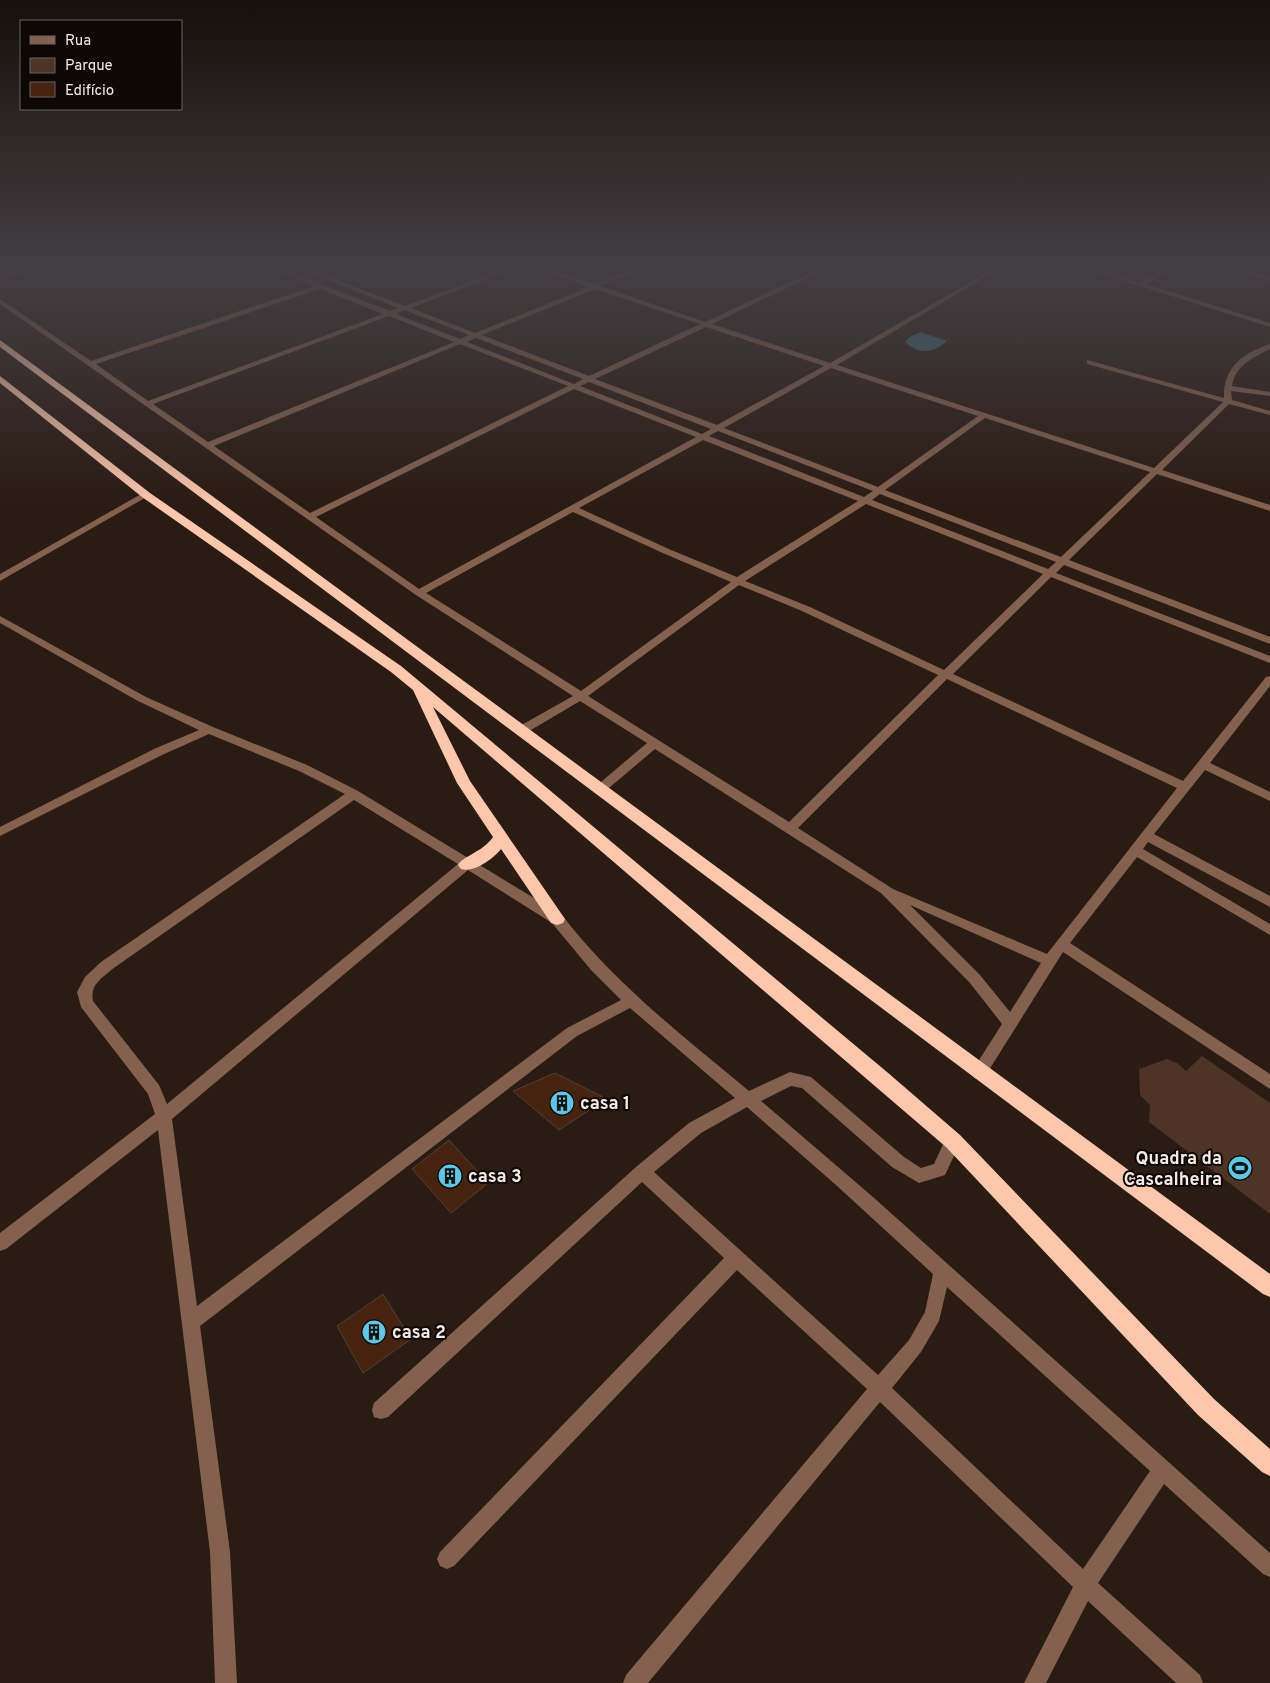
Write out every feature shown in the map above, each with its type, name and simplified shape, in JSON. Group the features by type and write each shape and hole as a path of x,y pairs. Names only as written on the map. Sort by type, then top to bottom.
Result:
{"highway":[{"path":"9,350 522,730 599,790 979,1073 1270,1287"},
{"path":"0,379 146,495 396,669 953,1141 1206,1407 1270,1464"},
{"path":"416,686 464,783 557,919"},
{"path":"466,865 489,854 501,837"}],"street":[{"path":"72,350 150,403 308,517 420,593 582,695 789,830 886,890 1050,961"},
{"path":"92,363 132,350"},
{"path":"150,403 293,350"},
{"path":"209,446 440,350"},
{"path":"477,350 703,436 1270,660"},
{"path":"511,350 1270,641"},
{"path":"308,517 587,380 653,350"},
{"path":"783,350 1270,508"},
{"path":"420,593 858,350"},
{"path":"1228,401 1227,388 1230,372 1236,366 1264,350"},
{"path":"1090,362 1270,413"},
{"path":"1227,388 1270,394"},
{"path":"789,830 944,675 1228,401"},
{"path":"522,730 582,695 738,581 866,500 983,416"},
{"path":"0,578 146,495"},
{"path":"572,508 797,605 1185,787"},
{"path":"0,619 142,699 209,730 303,768 354,794 466,865 557,919 566,933 631,1001 893,1225 1270,1567"},
{"path":"979,1073 1061,944 1270,679"},
{"path":"0,832 158,752 209,730"},
{"path":"599,790 655,743"},
{"path":"1202,764 1270,797"},
{"path":"226,1683 220,1552 164,1116 154,1090 86,1003 84,992 96,974 106,966 354,794"},
{"path":"1147,836 1270,902"},
{"path":"1135,850 1270,930"},
{"path":"0,1243 164,1116 466,865"},
{"path":"886,890 975,979 1010,1023"},
{"path":"1061,944 1270,1082"},
{"path":"190,1322 572,1032 631,1001"},
{"path":"381,1410 642,1172 695,1128 726,1110 790,1079 806,1082 898,1162 919,1176 939,1170 953,1141"},
{"path":"642,1172 879,1388 1085,1585 1192,1683"},
{"path":"447,1559 736,1258"},
{"path":"634,1683 915,1346 933,1315 942,1271"},
{"path":"1035,1683 1085,1585 1163,1469"}],"green space":[{"name":"Quadra da Cascalheira","path":"1202,1056 1270,1103 1270,1214 1149,1122 1150,1105 1140,1095 1139,1069 1167,1059 1177,1063 1186,1071"}],"water":[{"path":"917,350 933,350 926,351"}],"building":[{"name":"casa 1","path":"555,1073 603,1097 591,1109 559,1130 513,1091"},
{"name":"casa 3","path":"449,1140 488,1183 451,1213 412,1169"},
{"name":"casa 2","path":"383,1294 411,1339 363,1373 337,1326"}],"place":[{"name":"casa 1","path":"562,1103"},
{"name":"Quadra da Cascalheira","path":"1240,1168"},
{"name":"casa 3","path":"450,1176"},
{"name":"casa 2","path":"374,1332"}]}
